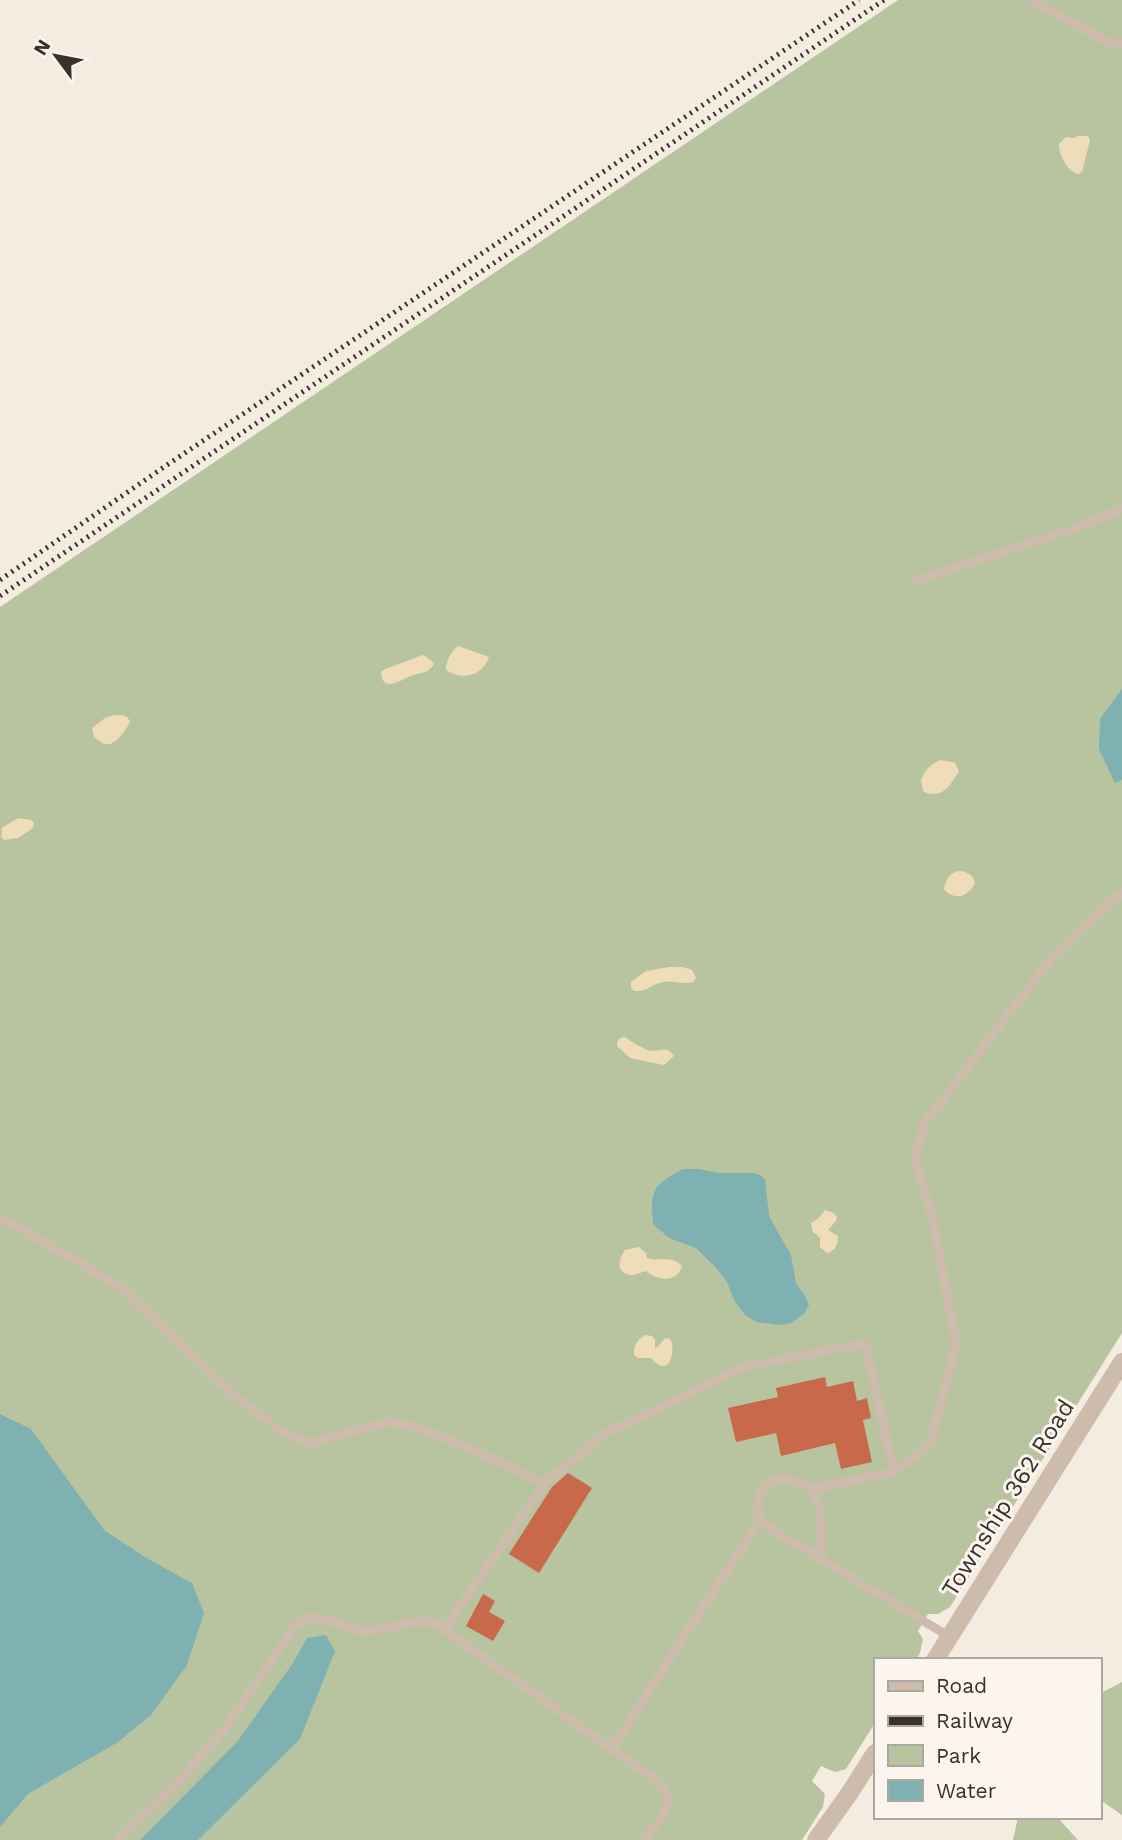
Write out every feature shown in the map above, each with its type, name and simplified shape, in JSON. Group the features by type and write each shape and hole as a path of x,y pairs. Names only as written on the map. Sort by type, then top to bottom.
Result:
{"street":[{"name":"Township 362 Road","path":"936,1658 1122,1362"},
{"path":"816,1840 874,1755"}],"lane":[{"path":"1031,0 1107,42 1122,43"},
{"path":"917,580 1076,528 1122,508"},
{"path":"812,1489 894,1472 930,1445 956,1344 934,1225 915,1157 924,1124 1053,956 1122,894"},
{"path":"0,1217 119,1286 233,1394 284,1433 311,1443 387,1422 418,1427 544,1484"},
{"path":"444,1629 544,1484 604,1434 744,1367 865,1343 894,1472"},
{"path":"821,1559 821,1513 812,1489 794,1479 772,1480 760,1492 757,1514 766,1526 950,1637"},
{"path":"611,1749 761,1519"},
{"path":"117,1840 179,1782 225,1728 295,1626 307,1618 321,1618 365,1631 422,1620 435,1623 662,1784 669,1800 661,1818 644,1840"}],"green space":[{"path":"898,0 1122,0 1122,1333 950,1607 938,1614 928,1614 918,1631 923,1639 917,1658 874,1658 874,1725 846,1769 835,1772 821,1766 812,1781 825,1794 823,1807 802,1840 0,1840 0,607"},
{"path":"1122,1682 1122,1815 1101,1800 1101,1693"},
{"path":"1018,1819 1059,1819 1078,1840 1013,1840"}],"sand":[{"path":"1088,136 1090,140 1082,172 1078,174 1070,170 1064,162 1059,144 1066,137"},
{"path":"458,646 489,657 482,669 465,676 446,670 449,656"},
{"path":"423,655 434,664 429,670 395,683 384,682 381,672 385,669"},
{"path":"114,715 125,716 130,721 117,740 104,744 94,737 92,728"},
{"path":"941,760 955,763 959,771 949,786 940,793 930,794 923,791 921,781 924,774 931,765"},
{"path":"18,818 31,820 34,823 33,828 18,838 4,840 1,837 2,828"},
{"path":"958,871 969,874 975,883 961,896 948,893 944,889 948,878"},
{"path":"669,967 692,970 696,978 689,983 663,982 639,991 634,991 631,987 631,982 646,971"},
{"path":"625,1037 647,1050 665,1049 674,1056 664,1065 630,1058 617,1046 620,1038"},
{"path":"825,1210 837,1217 828,1230 838,1236 836,1247 827,1253 820,1247 820,1238 813,1232 811,1223"},
{"path":"639,1247 646,1253 647,1258 678,1263 682,1266 680,1272 667,1279 646,1271 633,1275 625,1273 620,1267 623,1253 625,1250"},
{"path":"645,1335 655,1339 655,1348 664,1339 669,1338 672,1342 671,1359 666,1366 651,1358 638,1358 634,1355 636,1344"}],"water":[{"path":"1122,689 1122,780 1115,783 1099,749 1100,719"},
{"path":"683,1169 752,1173 765,1179 769,1216 791,1255 796,1283 809,1305 804,1314 791,1323 780,1325 757,1322 746,1316 735,1302 727,1282 696,1248 669,1238 653,1224 652,1204 656,1190 665,1179"},
{"path":"0,1414 31,1429 104,1530 148,1559 192,1583 204,1613 187,1665 151,1715 118,1742 28,1794 0,1827"},
{"path":"326,1635 335,1651 300,1739 198,1840 140,1840 237,1742 293,1663 307,1638"}],"building":[{"path":"825,1377 827,1387 853,1381 857,1401 867,1398 871,1418 863,1420 872,1462 841,1469 835,1443 781,1456 776,1433 736,1442 728,1408 778,1397 776,1388"},
{"path":"568,1473 592,1488 539,1573 509,1554 552,1487"},
{"path":"483,1594 495,1601 489,1612 505,1621 493,1641 466,1626"}],"railway":[{"path":"0,580 859,0"},
{"path":"0,596 884,0"}]}
